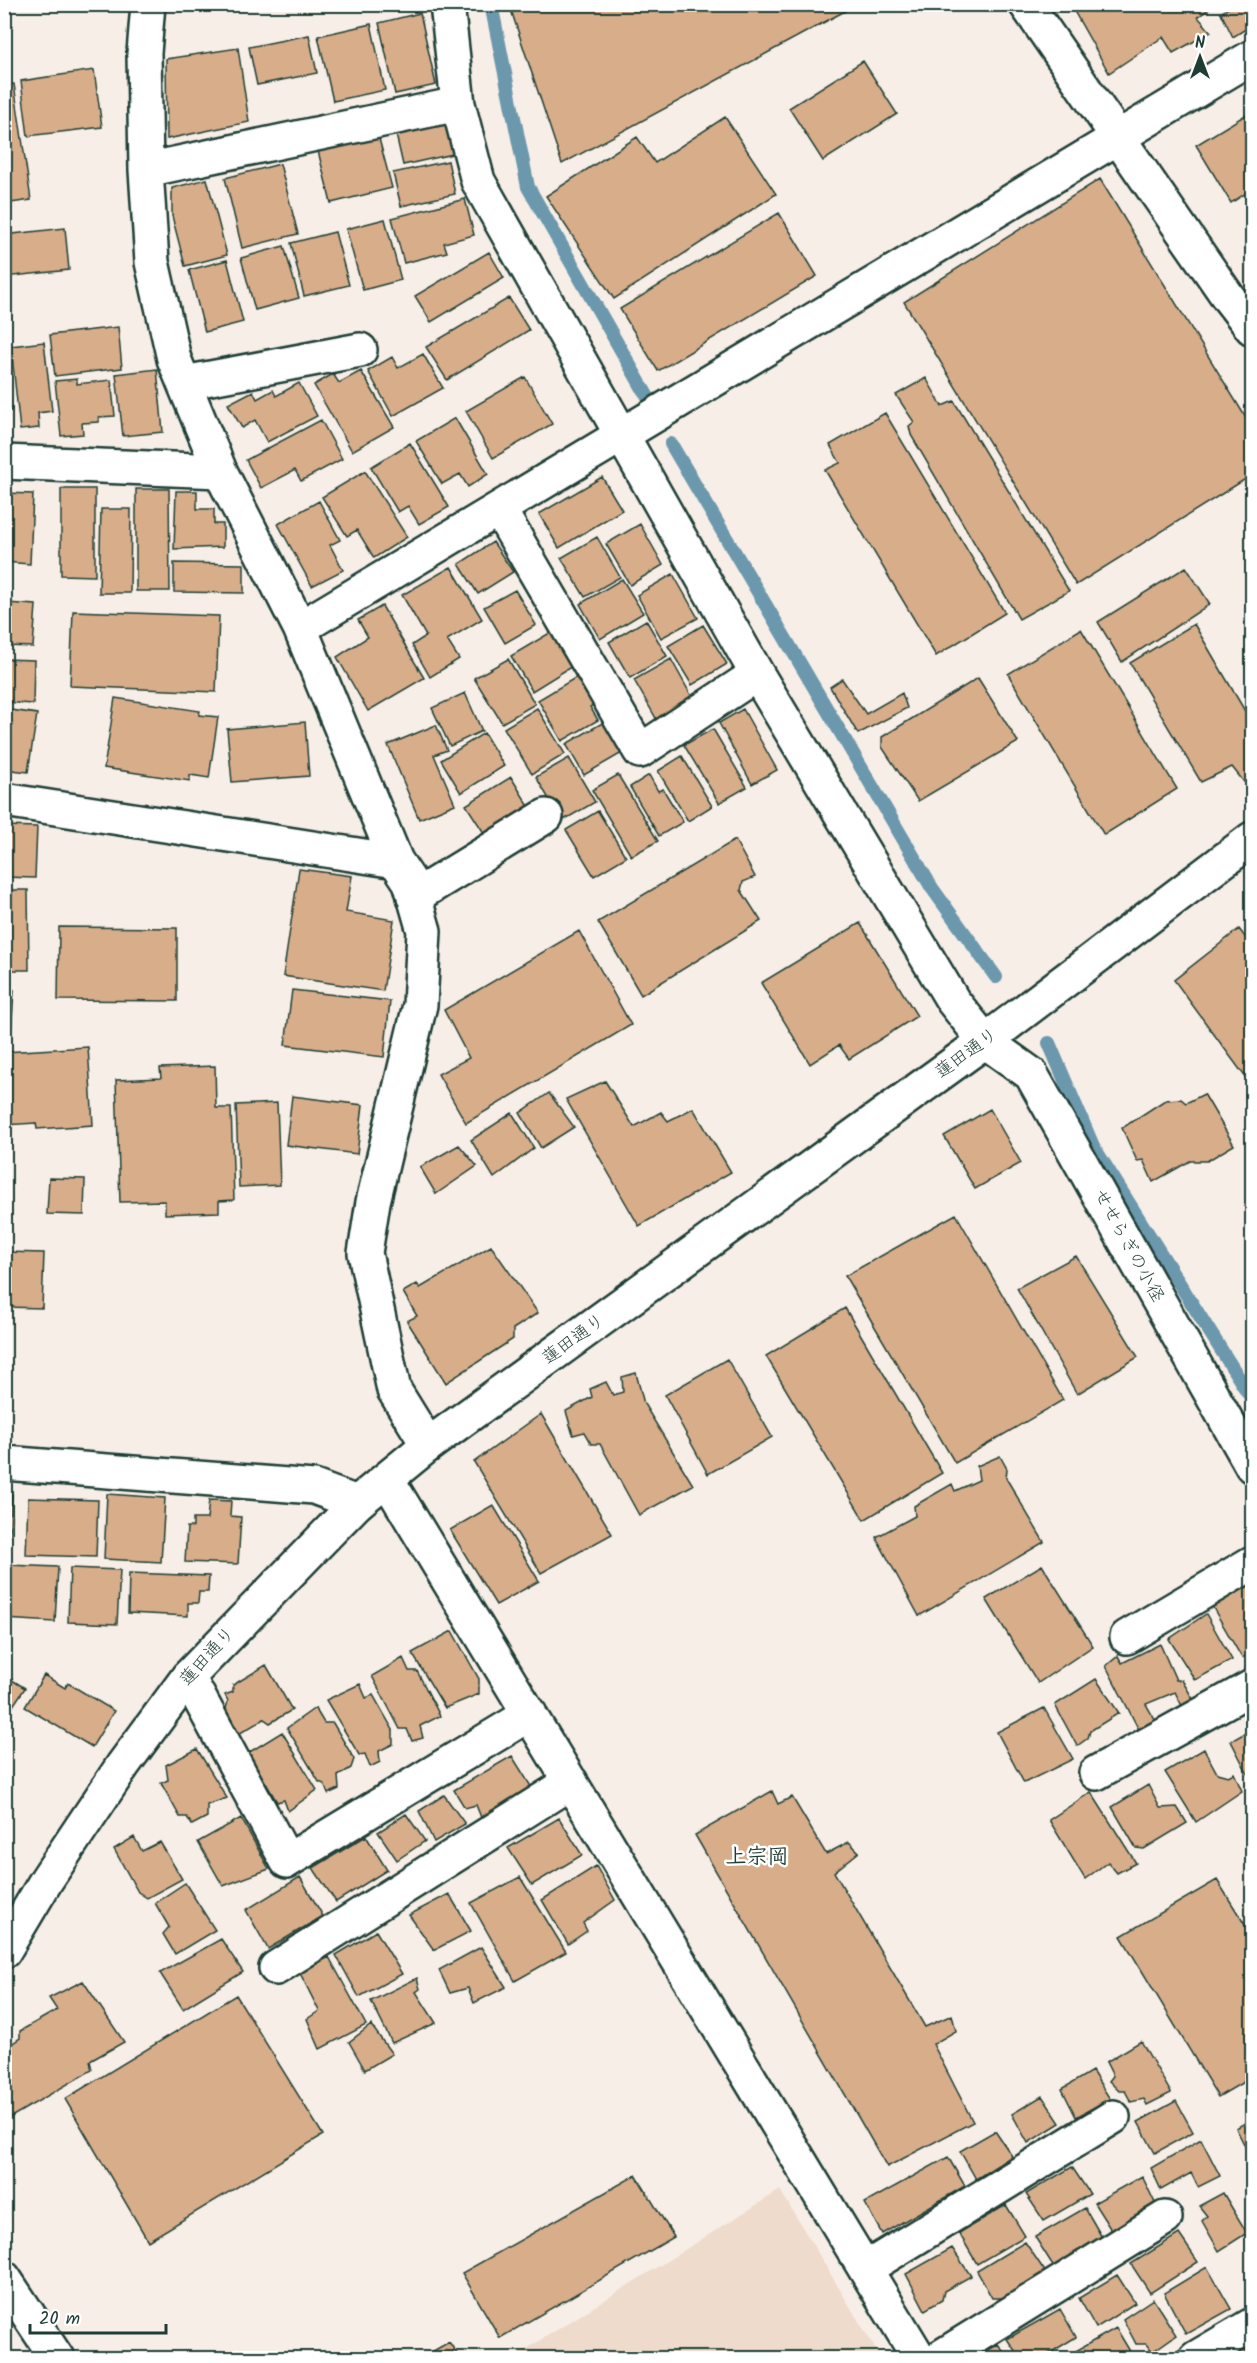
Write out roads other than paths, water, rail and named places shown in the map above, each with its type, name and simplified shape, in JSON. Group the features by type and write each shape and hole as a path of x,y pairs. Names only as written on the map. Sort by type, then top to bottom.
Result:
{"street":[{"path":"148,4 144,53 146,170 152,262 174,359 220,471 300,628 396,861 410,882 424,931 420,1005 373,1202 365,1253 394,1390 428,1445"},
{"name":"せせらぎの小径","path":"447,4 458,104 478,181 621,438 757,674 954,1001 985,1041 1031,1074 1252,1466"},
{"path":"1026,4 1228,297 1252,328"},
{"path":"300,628 500,511 1252,57"},
{"path":"146,170 458,104"},
{"path":"184,383 360,350"},
{"path":"4,462 220,471"},
{"path":"500,511 640,751 757,674"},
{"path":"4,801 396,861"},
{"path":"414,897 546,816"},
{"name":"蓮田通り","path":"4,1950 47,1879 117,1774 188,1677 357,1503 428,1445 985,1041 1252,839"},
{"path":"4,1463 314,1487 357,1503"},
{"path":"387,1479 919,2358"},
{"path":"1126,1637 1252,1563"},
{"path":"188,1677 287,1861 530,1714"},
{"path":"1096,1773 1252,1687"},
{"path":"276,1968 571,1782"},
{"path":"865,2269 1113,2117"},
{"path":"939,2358 1165,2218"},
{"path":"4,2278 57,2358"},
{"path":"1196,2358 1252,2325"}],"waterway":[{"path":"491,4 528,187 649,399"},
{"path":"671,444 932,888 996,977"},
{"path":"1049,1043 1093,1146 1252,1399"}],"district":[{"name":"上宗岡","path":"757,1857"}]}
